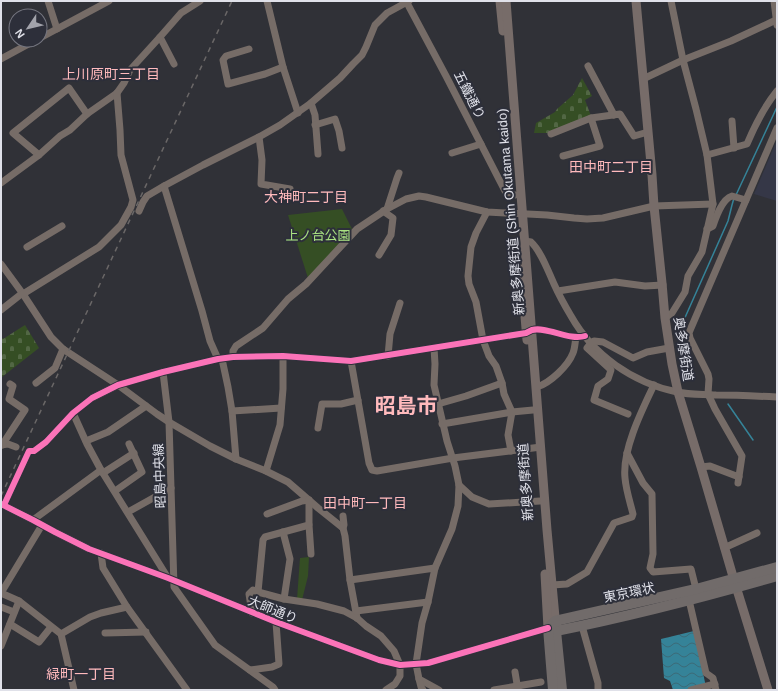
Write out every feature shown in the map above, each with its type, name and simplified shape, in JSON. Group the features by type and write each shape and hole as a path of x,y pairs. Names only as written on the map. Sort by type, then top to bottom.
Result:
{"highway":[{"name":"東京環状","path":"553,627 582,626 689,600 777,567"},
{"name":"東京環状","path":"553,627 696,589 735,584 777,576"},
{"path":"553,627 553,690"},
{"path":"553,627 562,690"}],"main road":[{"name":"新奥多摩街道 (Shin Okutama kaido)","path":"500,1 515,195 525,241 529,332"},
{"name":"新奥多摩街道 (Shin Okutama kaido)","path":"506,1 529,332 537,387 539,447 552,585"},
{"name":"奥多摩街道","path":"636,1 665,318 672,364 678,392 768,690"},
{"name":"新奥多摩街道","path":"529,332 533,410 539,447 540,501 546,575 553,627"},
{"path":"552,585 553,627"}],"street":[{"path":"48,1 57,29"},
{"path":"48,34 109,1"},
{"path":"1,183 39,155 87,114 116,93 130,70 181,13 200,1"},
{"path":"267,1 283,67 298,113"},
{"path":"139,211 147,196 203,165 260,137 311,103 331,87 362,55 375,25 387,13 407,1"},
{"name":"五鐵通り","path":"407,1 505,190 509,194 515,195"},
{"path":"665,318 672,313 685,292 688,276 702,252 713,204 707,155 682,60 671,1"},
{"path":"774,1 777,25"},
{"path":"643,79 682,60 726,43 776,20"},
{"path":"160,38 174,64"},
{"path":"1,58 20,48"},
{"path":"249,49 226,56 223,60 228,84 265,74 283,67"},
{"path":"588,66 614,115"},
{"path":"39,155 13,133 69,88 87,114"},
{"path":"707,155 747,144 769,101 777,91"},
{"path":"1,310 20,295 99,247 121,225 131,207 133,200 121,155 116,93"},
{"path":"311,103 316,125 318,154"},
{"path":"551,134 591,118 620,114 634,136 648,132"},
{"path":"563,156 600,146 591,118"},
{"path":"316,125 335,119 342,148"},
{"path":"730,125 734,148"},
{"path":"701,467 710,466 738,480 742,456 708,394 708,376 690,338 690,330 777,128"},
{"path":"260,137 262,184 290,189"},
{"path":"452,153 481,144"},
{"path":"385,210 400,173"},
{"path":"164,186 210,341 220,359 228,386 232,411 236,459"},
{"path":"233,357 233,351 236,346 263,328 288,299 306,284 357,229 385,210 406,199 419,196 487,212 547,215 581,219 595,219 654,206 713,204"},
{"path":"707,229 713,226 718,213 727,198 734,196 746,200"},
{"path":"379,255 391,235 393,218 385,210"},
{"path":"487,212 473,242 468,276 469,284 476,302 483,340 489,356 496,366 504,394 512,412 508,435 511,451"},
{"path":"29,245 62,226"},
{"path":"525,241 531,242 534,245 573,319 585,336 600,352 617,366 639,379 678,392 777,397"},
{"path":"1,264 51,337 63,349 170,422 210,446 288,482 343,528"},
{"path":"558,291 615,282 645,286 663,285"},
{"path":"388,356 390,334 400,303"},
{"path":"2,504 30,452 34,451 46,442 73,413 92,398 118,386 163,372 233,357 283,356 350,362 529,332 548,331 580,338 585,336"},
{"path":"537,387 551,380 569,361 574,352 576,337"},
{"path":"628,414 594,400 598,386 608,379 610,370 587,348 594,341 603,342 632,358 647,352 670,348"},
{"path":"423,690 416,664 422,624 435,568 452,528 458,506 459,485 453,458 446,441 434,385 434,348"},
{"path":"36,383 54,368 63,349"},
{"path":"266,471 280,425 283,389 283,356"},
{"path":"350,362 369,464 372,470 377,471 453,458 539,447"},
{"name":"昭島中央線","path":"163,372 170,422 171,579"},
{"path":"438,404 502,383"},
{"path":"2,445 25,410 9,399 13,386 10,384"},
{"path":"552,585 567,584 587,572 614,523 632,517 633,514 625,477 626,458 632,435 654,385"},
{"path":"318,428 322,404 341,404 358,400"},
{"path":"86,441 108,432 146,406"},
{"path":"232,411 281,408"},
{"path":"442,424 512,412 533,410"},
{"path":"73,413 86,441 114,491 171,579 177,593 214,645 250,670 275,690"},
{"path":"2,445 8,444 16,447"},
{"path":"114,491 142,472 129,444"},
{"path":"33,520 102,471 134,453"},
{"path":"627,454 643,483 652,494 653,554 650,568 653,572 691,569 696,589"},
{"path":"459,485 472,497 485,504 540,501"},
{"path":"128,512 171,488"},
{"path":"267,514 302,501 309,500"},
{"path":"309,500 311,554"},
{"name":"大師通り","path":"2,504 55,532 101,553 171,579 252,613 359,654 400,665 428,663 553,627"},
{"path":"343,516 343,528 350,580 357,618"},
{"path":"42,525 1,593 19,601 61,634 74,690"},
{"path":"258,592 263,540 266,537 309,525"},
{"path":"283,532 290,559 284,599"},
{"path":"724,548 757,533"},
{"path":"101,553 103,568 128,607 187,690"},
{"path":"350,580 435,568"},
{"path":"252,613 249,594 253,590 284,599 327,606 344,611 357,618 381,636 394,651 400,665 400,676 396,684 386,690"},
{"path":"689,600 706,673 713,678 716,687 691,690"},
{"path":"1,646 4,632 10,624 19,601"},
{"path":"356,611 428,602"},
{"path":"61,634 90,617 128,607"},
{"path":"1,608 14,612"},
{"path":"250,670 272,667 279,664 276,622"},
{"path":"10,624 39,642 51,627"},
{"path":"582,626 598,685 598,690"},
{"path":"105,633 146,632"},
{"path":"515,672 518,688"},
{"path":"419,679 439,690"},
{"path":"494,690 518,688 541,682"}],"shaded area":[{"path":"777,140 777,201 754,194"}],"green space":[{"path":"582,78 592,96 585,100 591,116 549,133 534,133 536,123 555,112 573,95"},
{"name":"上ノ台公園","path":"342,209 353,231 308,278 288,215"},
{"path":"25,325 39,348 2,377 1,337 3,339"},
{"path":"309,557 308,576 302,600 297,599 300,558"}],"water":[{"path":"694,631 706,687 691,690 673,690 670,681 664,678 661,639"}],"waterway":[{"path":"736,195 777,107"},
{"path":"691,364 678,336 679,331 728,221 734,198"},
{"path":"728,404 753,440"}],"railway":[{"path":"1,496 232,1"}],"cycle path":[{"path":"4,505 29,451 34,451 46,442 73,413 92,398 118,385 163,372 233,357 283,356 351,361 526,333 538,329 572,337 585,336"},
{"path":"1,504 89,549 168,578 276,622 379,660 400,665 428,663 548,628"}],"district":[{"name":"上川原町三丁目","path":"111,74"},
{"name":"田中町二丁目","path":"611,167"},
{"name":"大神町二丁目","path":"306,197"},
{"name":"昭島市","path":"406,406"},
{"name":"田中町一丁目","path":"365,503"},
{"name":"緑町一丁目","path":"81,674"}]}
